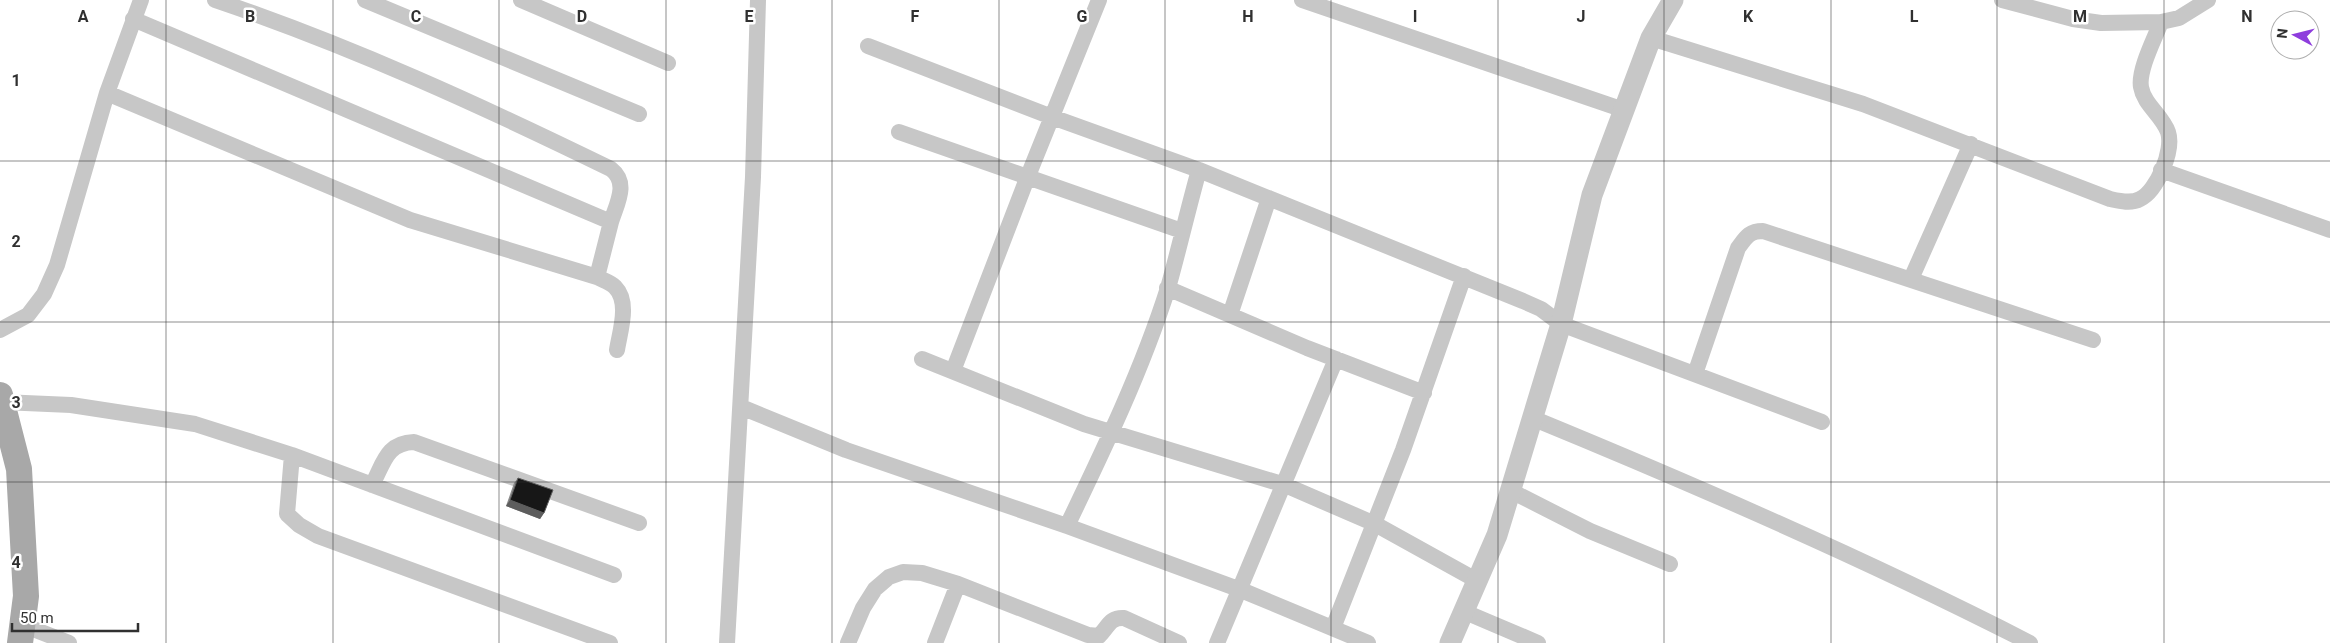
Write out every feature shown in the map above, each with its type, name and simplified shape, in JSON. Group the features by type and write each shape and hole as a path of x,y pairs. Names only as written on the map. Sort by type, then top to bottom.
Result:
{"main road":[{"path":"1,398 19,469 26,596 21,634"}],"street":[{"path":"0,330 28,315 44,294 58,265 107,94 140,0"},
{"path":"215,0 296,27 521,125 612,168 620,179 622,190 597,277"},
{"path":"365,0 639,114"},
{"path":"521,0 668,63"},
{"path":"727,643 753,177 758,0"},
{"path":"953,371 1028,176 1099,0"},
{"path":"1302,0 1624,110"},
{"path":"1450,643 1497,535 1511,491 1561,324 1592,195 1651,38 1673,0"},
{"path":"2002,0 2073,19 2101,23 2161,22 2179,18 2208,0"},
{"path":"133,19 612,222"},
{"path":"1651,38 1863,104 2110,199 2126,202 2140,199 2155,183 2168,152 2168,132 2144,97 2140,86 2141,74 2161,22"},
{"path":"868,46 1052,117 1199,170 1464,276 1541,309 1561,324 1822,422"},
{"path":"107,94 410,220 597,277 614,286 622,298 617,350"},
{"path":"899,132 1182,231"},
{"path":"1911,279 1971,144"},
{"path":"1067,526 1112,433 1168,288 1199,170"},
{"path":"2161,170 2330,230"},
{"path":"1230,314 1269,198"},
{"path":"1695,374 1738,248 1747,236 1754,231 1763,231 2092,340"},
{"path":"1333,628 1375,524 1424,393 1464,276"},
{"path":"1168,288 1336,359 1424,393"},
{"path":"922,359 1112,433 1285,485 1375,524 1476,580"},
{"path":"1216,643 1241,590 1336,359"},
{"path":"1,398 71,405 186,423 292,455 614,575"},
{"path":"741,406 846,450 1067,526 1241,590 1368,643"},
{"path":"1532,418 1671,476 1964,609 2030,643"},
{"path":"372,484 390,450 403,442 414,442 639,523"},
{"path":"292,455 287,514 299,525 318,536 610,643"},
{"path":"1511,491 1590,531 1670,564"},
{"path":"848,643 863,608 875,589 889,577 903,572 922,572 958,584 1088,635 1099,636 1110,622 1117,618 1124,618 1178,643"},
{"path":"934,643 958,584"},
{"path":"1464,612 1538,643"},
{"path":"21,634 69,643"}],"building":[{"path":"518,478 553,490 544,513 510,500"}]}
